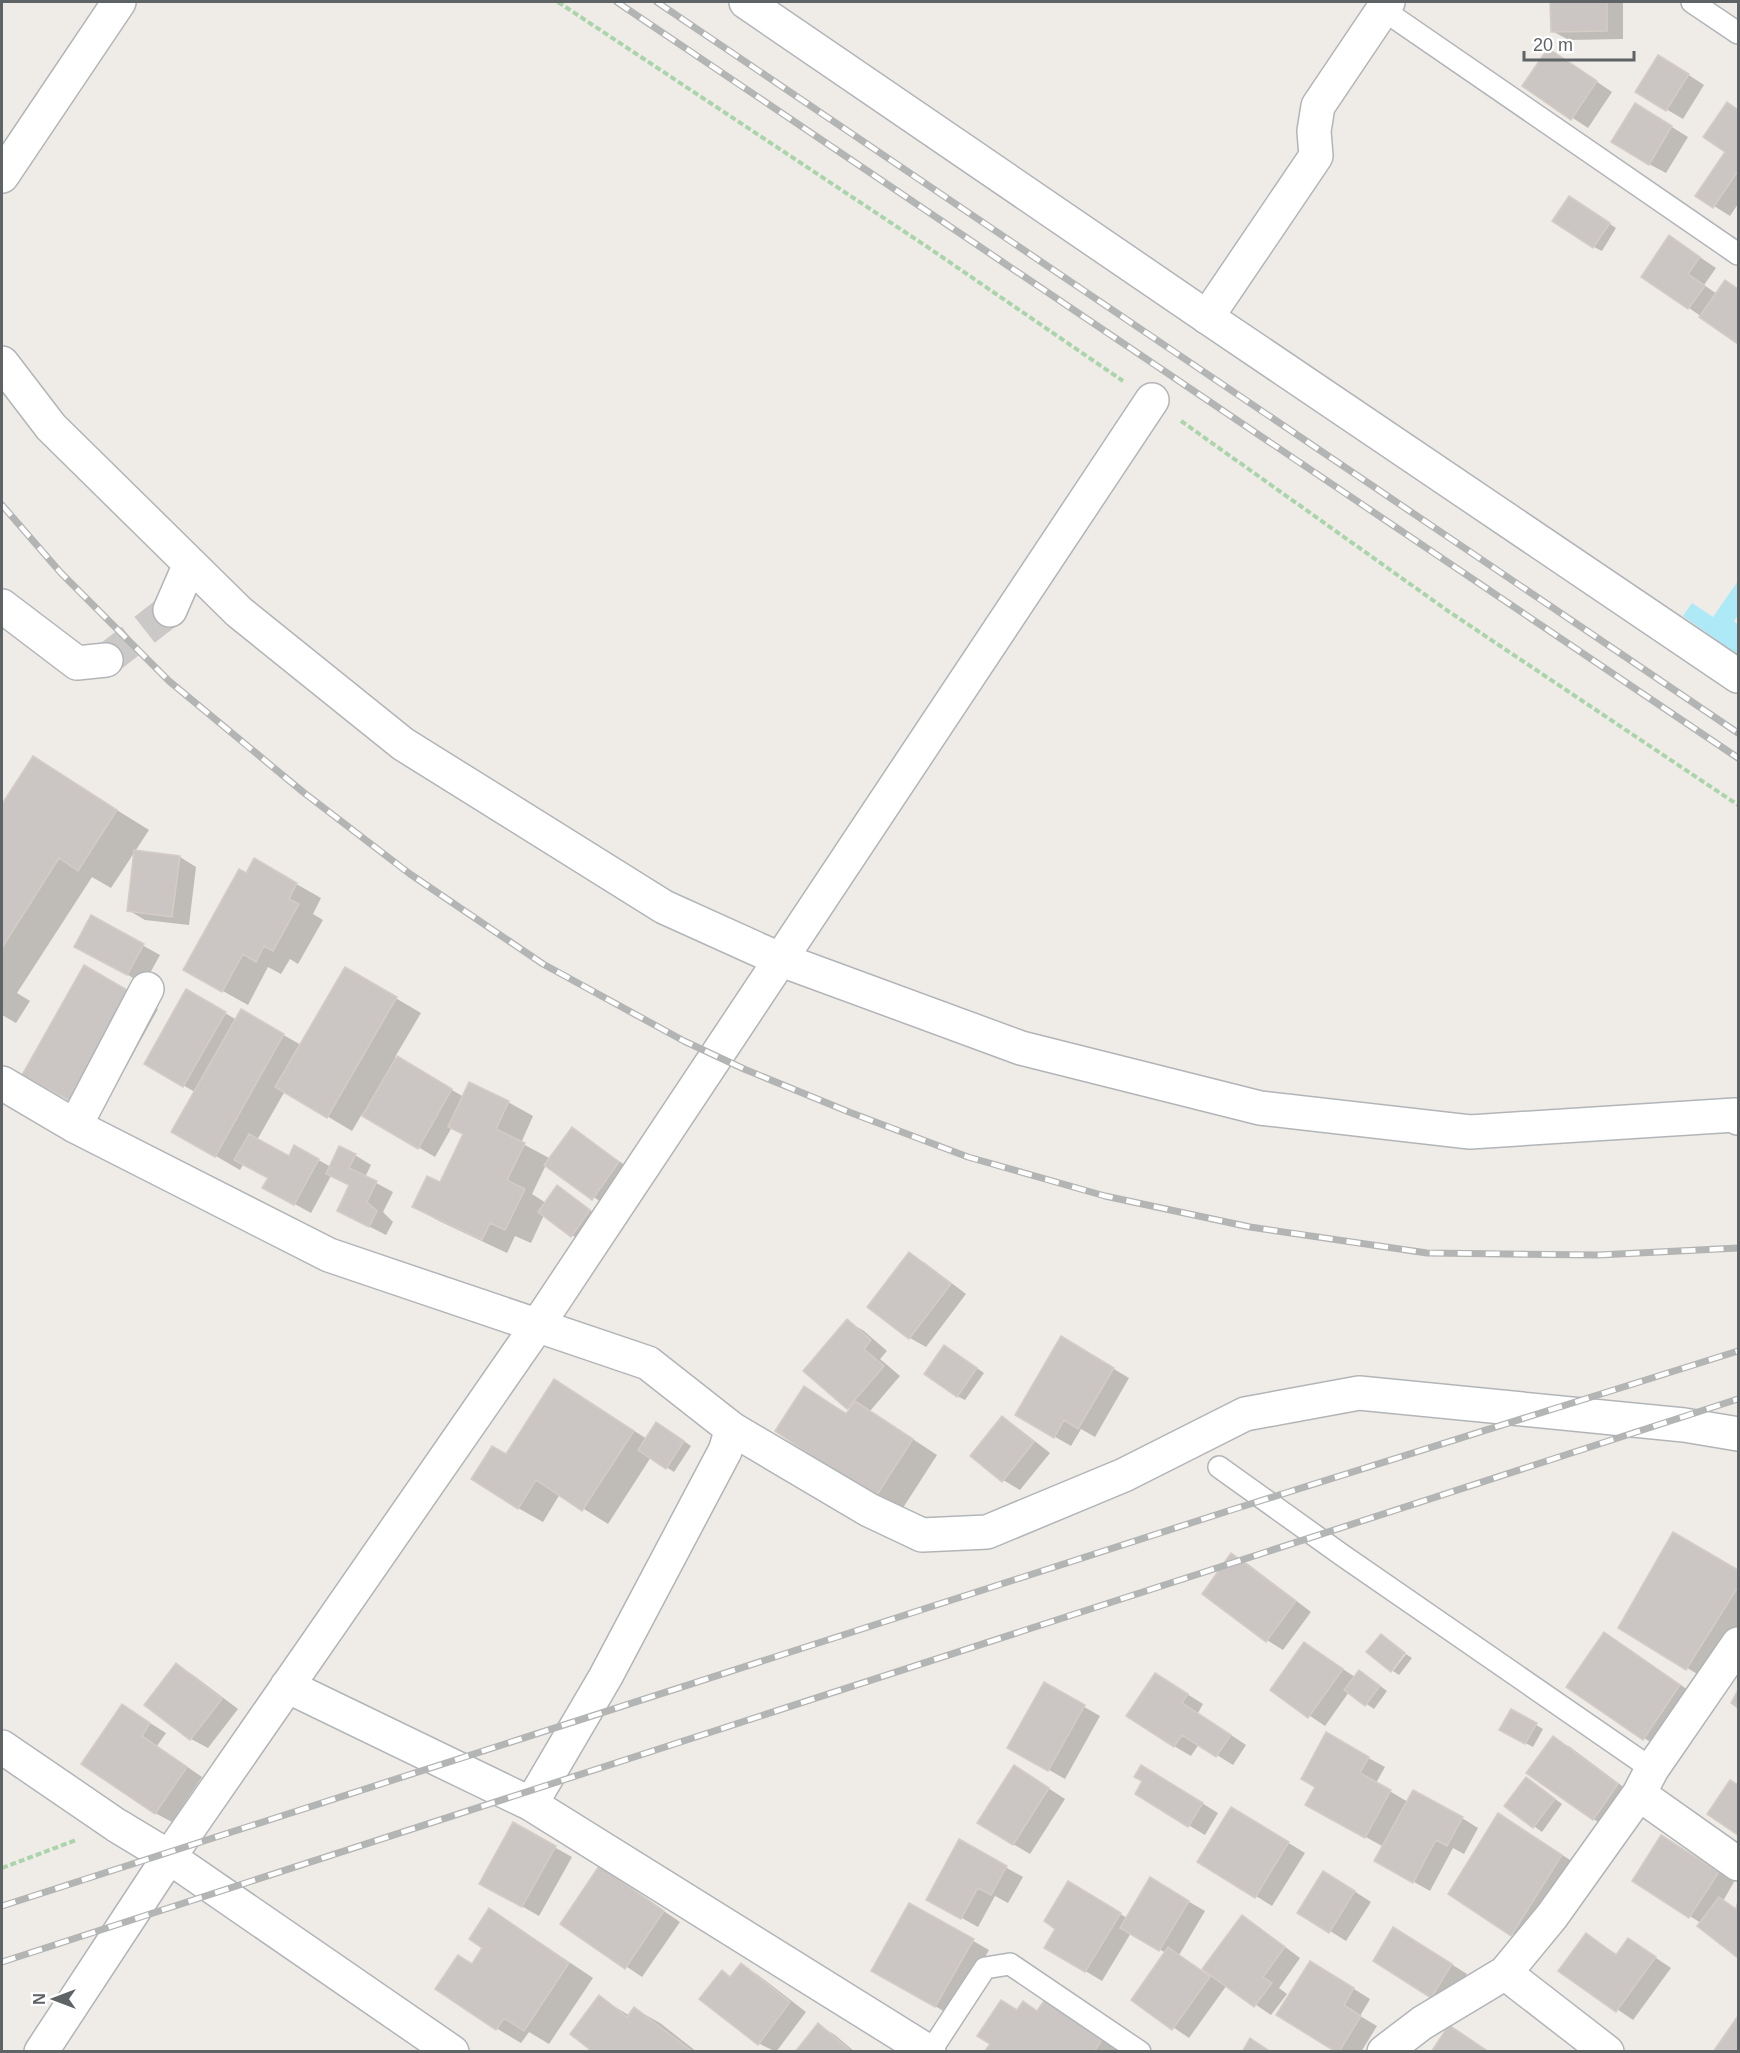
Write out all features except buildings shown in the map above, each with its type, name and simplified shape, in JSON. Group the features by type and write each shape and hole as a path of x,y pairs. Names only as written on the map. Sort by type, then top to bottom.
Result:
{"street":[{"path":"2,176 119,2"},
{"path":"746,2 1738,676"},
{"path":"1207,317 1316,156 1314,131 1318,106 1385,5"},
{"path":"2,363 51,427 239,612 403,744 664,907 779,959 1021,1048 1260,1108 1470,1132 1735,1115 1738,1118"},
{"path":"41,2052 169,1857 537,1326 1152,400"},
{"path":"170,610 190,564"},
{"path":"2,606 77,663 106,660"},
{"path":"75,1126 147,989"},
{"path":"2,1083 75,1126 329,1255 648,1364 732,1429 869,1510 922,1535 987,1532 1124,1475 1245,1414 1359,1393 1684,1425 1738,1434"},
{"path":"531,1804 606,1676 725,1451 732,1429"},
{"path":"1384,2052 1422,2024 1505,1973 1552,1916 1738,1644"},
{"path":"287,1686 531,1804 930,2052"},
{"path":"2,1747 116,1825 169,1857 452,2052"},
{"path":"1645,1781 1738,1864"},
{"path":"1505,1973 1607,2052"}],"lane":[{"path":"1692,2 1738,33"},
{"path":"1385,5 1738,254"},
{"path":"1219,1467 1342,1555 1645,1781"},
{"path":"930,2052 985,1968 1010,1964 1140,2052"}],"path":[{"path":"558,2 926,246 1152,400 1448,611 1738,805"},
{"path":"2,1868 116,1825"}],"water":[{"path":"1738,581 1738,615 1734,621 1738,625 1738,655 1683,616 1692,603 1713,617"}],"tunnel":[{"path":"106,660 170,610"}],"railway":[{"path":"617,2 1738,758"},
{"path":"657,2 1738,733"},
{"path":"2,505 61,573 169,681 303,792 410,874 543,964 684,1041 744,1069 968,1157 1105,1196 1250,1227 1427,1253 1599,1255 1738,1248"},
{"path":"2,1906 1228,1511 1738,1351"},
{"path":"2,1962 1738,1399"}]}
